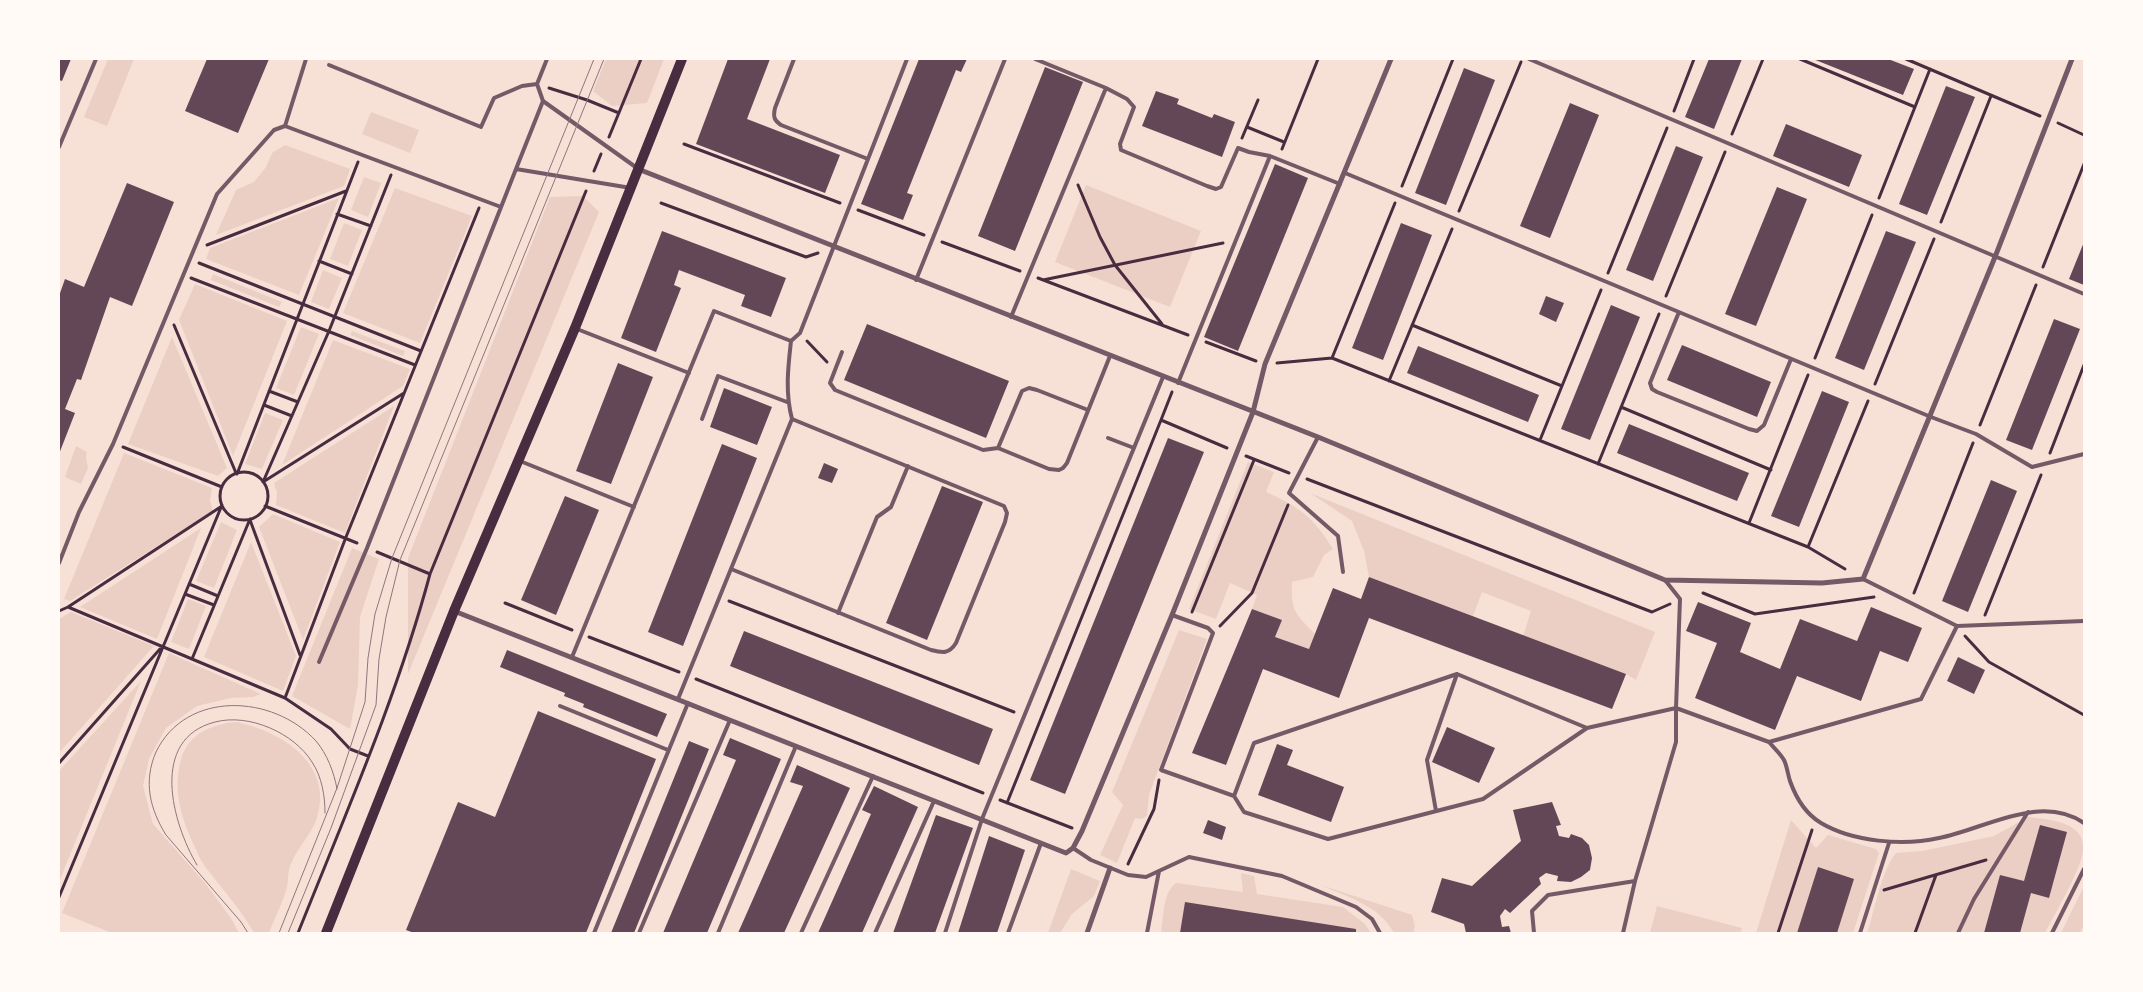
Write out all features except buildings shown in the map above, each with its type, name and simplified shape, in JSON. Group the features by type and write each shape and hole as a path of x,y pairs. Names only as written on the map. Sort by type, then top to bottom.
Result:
{"main road":[{"path":"326,933 454,611 575,328 682,59"}],"street":[{"path":"454,611 1066,853 1073,848 1082,832 1172,615 1253,412 1265,364 1391,59"},
{"path":"638,169 1318,437 1665,580 1822,583 1863,580 1931,417 2072,59"},
{"path":"1087,933 1110,868"}],"lane":[{"path":"59,147 96,59"},
{"path":"285,126 306,59"},
{"path":"548,59 537,84 543,101 638,169"},
{"path":"794,59 775,108 773,115 775,120 781,125 868,159"},
{"path":"678,699 792,419 787,402 786,377 792,340 800,333 907,59"},
{"path":"916,280 1004,59"},
{"path":"1035,59 1106,88 1132,103 1134,107 1120,144 1121,150 1126,153 1216,189 1221,187 1238,148 1270,156 1340,184"},
{"path":"1529,59 2084,294"},
{"path":"329,65 481,127 494,98 522,86 537,84"},
{"path":"1011,317 1106,88"},
{"path":"319,662 367,548 543,101"},
{"path":"59,563 79,512 113,444 217,194 274,130 285,126 502,206"},
{"path":"1177,382 1270,156"},
{"path":"516,169 631,188"},
{"path":"1344,173 1976,434 2032,467 2084,454"},
{"path":"572,657 714,311 792,340"},
{"path":"1679,312 1650,383 1652,389 1657,392 1749,430 1757,431 1764,425 1791,359"},
{"path":"575,328 689,373"},
{"path":"842,352 830,383 835,390 983,450 998,448 1049,469 1059,470 1067,463 1110,356"},
{"path":"702,418 718,376 787,402"},
{"path":"945,933 982,819 1163,376"},
{"path":"998,448 1022,390 1029,388 1037,390 1088,410"},
{"path":"730,569 931,650 945,653 952,650 956,643 1007,513 1004,506 792,419"},
{"path":"1318,437 1290,493 1338,536 1343,572"},
{"path":"1108,438 1134,448"},
{"path":"518,460 634,507"},
{"path":"838,613 877,517 891,507 908,466"},
{"path":"1623,933 1634,881 1676,742 1680,599 1665,580"},
{"path":"1863,580 1957,626 2084,621"},
{"path":"1172,615 1208,628 1213,633 1162,770 1234,796 1244,812 1328,839 1483,799 1587,728 1676,708 1769,742 1784,760 1790,783 1803,807 1821,823 1845,833 1889,843 1938,838 2028,812 2052,811 2073,816 2084,823"},
{"path":"1769,742 1921,699 1957,626"},
{"path":"1234,796 1254,743 1457,674 1587,728"},
{"path":"1436,811 1427,760 1457,674"},
{"path":"594,933 688,703"},
{"path":"560,706 668,750"},
{"path":"639,933 730,720"},
{"path":"718,933 796,746"},
{"path":"801,933 873,776"},
{"path":"875,933 934,801"},
{"path":"1958,933 1974,899 2028,812"},
{"path":"1008,933 1041,843"},
{"path":"1860,933 1889,843"},
{"path":"1073,848 1110,868 1128,875 1146,877 1189,857 1282,876 1356,907 1372,919 1380,933"},
{"path":"2052,933 2084,869"},
{"path":"1147,933 1159,871"},
{"path":"1534,933 1532,911 1548,895 1634,881"}],"path":[{"path":"298,933 368,756 417,622 430,574 641,59"},
{"path":"1278,159 1318,59"},
{"path":"1332,358 1453,59"},
{"path":"1540,440 1694,59"},
{"path":"1598,464 1762,59"},
{"path":"1800,59 1915,107"},
{"path":"1906,59 2084,135"},
{"path":"1749,524 1930,69"},
{"path":"537,84 587,100 619,113"},
{"path":"1808,547 1991,96"},
{"path":"1238,148 1258,100"},
{"path":"1247,127 1284,142"},
{"path":"236,474 251,474 263,482 267,494 262,512 250,519 237,519 231,516 220,500 222,487 226,481 236,474 361,155"},
{"path":"1910,602 2084,164"},
{"path":"263,482 335,317 394,167"},
{"path":"1072,170 1100,238 1115,265 1163,326"},
{"path":"193,250 346,190"},
{"path":"285,698 346,537 482,200"},
{"path":"661,203 806,257 834,247"},
{"path":"338,214 371,226"},
{"path":"1043,280 1236,241"},
{"path":"190,259 421,351"},
{"path":"319,261 352,274"},
{"path":"184,275 415,365"},
{"path":"168,312 236,474"},
{"path":"1412,326 1562,386"},
{"path":"800,333 822,357"},
{"path":"1980,625 2084,365"},
{"path":"1008,803 1177,382"},
{"path":"269,391 298,402"},
{"path":"263,482 405,392"},
{"path":"264,405 292,416"},
{"path":"1621,407 1771,470"},
{"path":"1161,420 1254,460 1652,612 1700,592 1755,614 1874,597 1882,600"},
{"path":"113,444 222,487"},
{"path":"1189,621 1254,460"},
{"path":"1213,633 1252,593 1289,502 1290,493"},
{"path":"59,897 222,505"},
{"path":"59,611 68,607 222,505"},
{"path":"265,506 346,537 367,548 430,574"},
{"path":"250,519 300,656"},
{"path":"192,659 250,519"},
{"path":"189,584 218,596"},
{"path":"185,594 214,605"},
{"path":"719,597 1024,716"},
{"path":"505,603 1082,832"},
{"path":"68,607 285,698 331,729 350,749 368,756"},
{"path":"1957,626 1989,662 2084,715"},
{"path":"59,763 162,646"},
{"path":"1110,868 1129,864 1154,808 1162,770"},
{"path":"1778,933 1811,831 1821,823"},
{"path":"1873,894 2001,855"},
{"path":"1916,933 1937,874"}],"shaded area":[{"path":"108,59 134,59 107,126 84,117"},
{"path":"606,59 664,59 647,103 612,106 593,91"},
{"path":"371,112 419,130 410,153 362,134"},
{"path":"285,145 350,169 344,186 216,235 236,190 254,182 266,167 272,153"},
{"path":"364,177 381,183 368,217 351,210"},
{"path":"1086,185 1201,231 1170,307 1055,262"},
{"path":"395,188 472,216 420,343 343,313"},
{"path":"583,196 599,212 408,674 408,558 550,197"},
{"path":"339,198 299,295 206,259 210,248"},
{"path":"344,223 362,230 348,266 330,259"},
{"path":"323,270 342,278 329,309 311,302"},
{"path":"213,274 282,302 279,307 211,280"},
{"path":"195,284 287,321 233,456 179,320"},
{"path":"301,327 319,334 294,395 276,388"},
{"path":"352,331 405,351 403,356 350,335"},
{"path":"172,337 227,468 218,476 128,444"},
{"path":"333,340 410,369 403,386 282,465"},
{"path":"394,406 345,533 276,505 277,493 274,483"},
{"path":"265,413 283,420 262,469 245,464"},
{"path":"76,446 87,452 88,468 81,484 65,477"},
{"path":"124,453 212,488 210,500 213,511 70,601 64,599"},
{"path":"1248,462 1274,472 1266,492 1305,514 1319,529 1333,549 1324,555 1313,577 1292,582 1292,600 1296,611 1315,634 1309,649 1275,637 1282,620 1252,609 1257,595 1230,583 1216,619 1189,609"},
{"path":"1310,493 1655,632 1636,680 1626,674 1523,636 1531,611 1482,592 1473,616 1369,577 1364,551 1352,521"},
{"path":"273,514 340,542 303,640 259,527"},
{"path":"221,522 237,530 214,588 196,581"},
{"path":"201,528 157,639 80,607"},
{"path":"251,542 296,656 283,691 204,657"},
{"path":"352,548 379,559 360,617 358,685 350,729 292,696"},
{"path":"188,599 206,606 189,649 171,642"},
{"path":"71,612 154,646 59,753 59,619"},
{"path":"1179,630 1207,639 1149,795 1147,816 1142,819 1135,818 1117,863 1100,855 1123,805 1112,792"},
{"path":"169,653 261,694 253,697 231,698 197,706 166,728 149,759 143,786 153,824 205,883 231,918 239,933 112,933 62,913"},
{"path":"141,681 59,882 59,771"},
{"path":"237,722 271,734 287,743 311,767 318,782 320,799 317,818 290,867 288,884 269,933 254,933 237,907 204,865 188,831 179,801 178,781 181,759 190,743 196,736 210,728"},
{"path":"2028,817 2057,821 2071,827 2077,831 2083,844 2081,861 2077,871 2045,933 1867,933 1882,880 1896,853 1922,851 1994,836"},
{"path":"1791,820 1816,848 1828,835 1876,849 1879,853 1853,933 1756,933"},
{"path":"1071,869 1100,881 1094,896 1072,914 1060,933 1048,933"},
{"path":"1241,873 1254,876 1257,894 1343,907 1365,924 1371,933 1161,933 1166,899 1171,888 1176,883 1243,892"},
{"path":"1321,885 1412,915 1415,926 1413,933 1394,933 1388,924 1372,909"},
{"path":"2084,886 2084,924 2080,933 2061,933"},
{"path":"1657,906 1742,928 1740,933 1650,933"}],"tram line":[{"path":"279,933 337,788 365,702 368,658 375,614 392,558 594,59"},
{"path":"288,933 331,828 376,705 379,659 386,617 400,560 604,59"},
{"path":"248,933 241,922 166,835 160,825 152,805 149,785 152,763 156,752 170,732 188,718 208,709 231,706 254,707 277,714 298,725 316,741 330,764 337,789"},
{"path":"197,865 180,827 174,806 172,784 174,764 181,746 194,731 215,722 242,720 256,723 282,734 294,742 312,762 321,780 325,813"}]}
